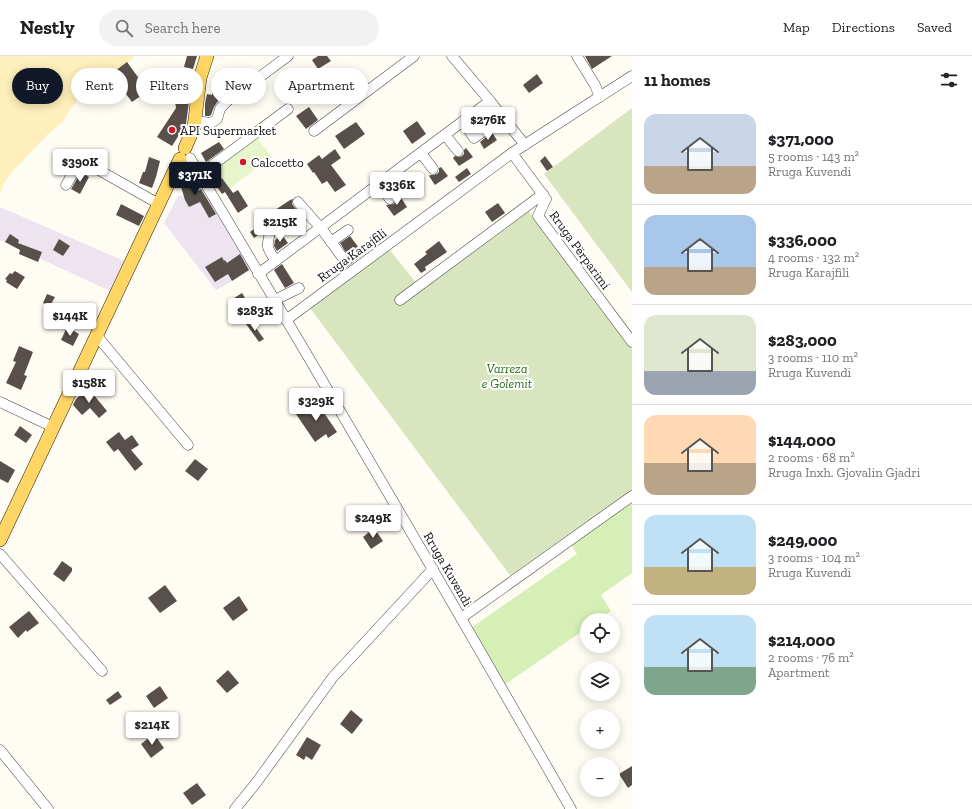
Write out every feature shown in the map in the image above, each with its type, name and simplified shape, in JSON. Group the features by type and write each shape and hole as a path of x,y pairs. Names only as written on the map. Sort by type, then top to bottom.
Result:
{"main road":[{"path":"0,540 159,204 185,155 192,133 200,78 207,56"}],"street":[{"path":"194,122 211,123 216,119 220,109 226,102 288,56"},
{"path":"314,131 414,56"},
{"path":"452,56 525,145"},
{"path":"577,56 595,85 600,97"},
{"name":"Rruga Karajfili","path":"286,320 512,153 632,76"},
{"path":"258,274 490,101"},
{"path":"199,175 288,109"},
{"path":"464,121 474,138 485,130"},
{"path":"445,135 458,151"},
{"path":"421,153 433,169"},
{"path":"400,300 543,194 512,153"},
{"name":"Rruga Kuvendi","path":"185,155 199,175 275,300 462,618 571,809"},
{"path":"66,185 81,160 159,204"},
{"path":"379,184 390,199"},
{"name":"Rruga Përparimi","path":"543,194 546,199 538,216 632,342"},
{"path":"298,202 324,232 342,257"},
{"path":"331,242 348,230"},
{"path":"270,233 266,245 270,254 276,261"},
{"path":"275,300 299,288"},
{"path":"97,336 188,445"},
{"path":"0,402 53,427"},
{"path":"462,618 632,496"},
{"path":"0,554 102,671"},
{"path":"235,809 333,677 433,569"},
{"path":"0,750 48,809"}],"shaded area":[{"path":"184,195 189,207 208,197 251,270 216,290 164,223 178,196"},
{"path":"0,207 124,261 110,291 0,240"}],"green space":[{"path":"632,108 632,292 544,174"},
{"name":"Calccetto","path":"255,135 272,157 230,188 214,166"},
{"name":"Varreza e Golemit","path":"524,205 632,349 632,492 512,578 310,308 389,249 417,284"},
{"path":"632,499 632,573 601,595 611,611 608,613 580,613 580,633 504,685 471,628 577,554 570,543"}],"sand":[{"path":"0,56 135,56 119,68 71,68 71,104 74,104 62,123 48,134 12,172 5,181 0,193"}],"building":[{"path":"187,56 197,56 193,68 184,67"},
{"path":"318,56 327,56 331,61 317,68 312,60"},
{"path":"585,56 612,56 592,69"},
{"path":"127,62 136,74 136,99 132,102 128,97 128,68 119,68"},
{"path":"537,74 543,83 529,93 523,85"},
{"path":"207,94 211,95 211,104 216,104 211,115 205,116 205,103"},
{"name":"API Supermarket","path":"175,104 189,104 186,124 172,146 157,137 176,108"},
{"path":"309,107 318,120 306,129 296,116"},
{"path":"417,121 426,134 412,144 403,131"},
{"path":"356,122 365,134 344,149 335,136"},
{"path":"491,131 497,140 484,149 480,142 489,135"},
{"path":"219,142 224,149 206,162 201,153"},
{"path":"466,148 473,157 459,166 453,158 455,156 462,156"},
{"path":"335,149 341,158 331,165 346,185 335,192 327,181 322,184 307,164 319,155 322,159"},
{"path":"545,156 553,167 547,171 540,161"},
{"path":"149,157 160,161 152,188 139,183 143,172 145,172"},
{"path":"441,167 448,176 435,185 429,176 437,174 439,172 439,168"},
{"path":"467,168 471,174 459,182 455,177"},
{"path":"81,172 89,177 80,194 71,189"},
{"path":"191,176 196,192 201,189 216,214 209,218 200,202 189,207 185,200 179,180"},
{"path":"222,178 233,193 238,190 248,206 238,213 225,192 222,194 217,187 220,185 218,181"},
{"path":"400,196 407,207 394,216 386,205 394,204 396,202 396,198"},
{"path":"293,199 292,204 300,214 294,219 291,214 282,221 281,219 270,227 266,228 254,238 250,232 277,213 275,210"},
{"path":"498,203 505,213 492,222 485,212"},
{"path":"121,204 144,216 139,226 116,215"},
{"path":"10,234 19,240 18,243 42,252 38,262 19,254 20,250 5,242"},
{"path":"282,235 288,243 277,251 274,246 275,240"},
{"path":"350,236 359,248 369,241 373,247 347,267 344,264 348,261 348,256 340,243"},
{"path":"59,239 70,246 63,256 53,250"},
{"path":"439,241 447,252 425,267 426,270 421,273 414,264 427,254 425,252"},
{"path":"240,254 249,270 232,281 228,274 215,282 205,267 222,257 227,263"},
{"path":"282,264 294,283 285,288 274,270"},
{"path":"15,271 25,277 17,289 6,282 7,280 5,279 10,273 12,274"},
{"path":"242,293 251,308 237,316 228,302"},
{"path":"47,294 55,297 50,306 43,303"},
{"path":"251,321 264,339 259,342 246,324"},
{"path":"67,327 79,334 73,346 61,340"},
{"path":"19,346 33,352 24,375 27,376 21,390 6,383 16,362 13,361"},
{"path":"88,388 107,411 99,418 90,408 82,415 73,405 76,399"},
{"path":"316,401 337,432 328,438 326,434 315,442 296,414"},
{"path":"20,426 32,435 26,443 14,435"},
{"path":"119,432 125,440 132,435 139,445 131,450 143,464 135,471 118,449 114,452 106,442"},
{"path":"195,459 208,469 198,481 185,471"},
{"path":"0,461 15,470 8,483 0,479"},
{"path":"374,528 383,541 371,549 363,537"},
{"path":"62,561 72,568 72,571 64,582 53,574"},
{"path":"165,585 177,601 160,613 148,598"},
{"path":"239,596 248,610 233,621 223,608"},
{"path":"29,611 39,623 27,632 26,630 18,638 9,627"},
{"path":"228,670 239,683 227,693 216,681"},
{"path":"160,686 168,698 154,708 146,696"},
{"path":"118,691 122,697 110,705 106,700"},
{"path":"351,710 363,720 352,734 340,724"},
{"path":"154,734 164,748 151,758 141,744"},
{"path":"307,737 321,745 312,760 306,756 304,760 296,755"},
{"path":"632,766 632,785 628,788 620,773"},
{"path":"197,783 206,795 192,805 183,793"}],"place":[{"name":"API Supermarket","path":"172,130"},
{"name":"Calccetto","path":"243,162"}]}
